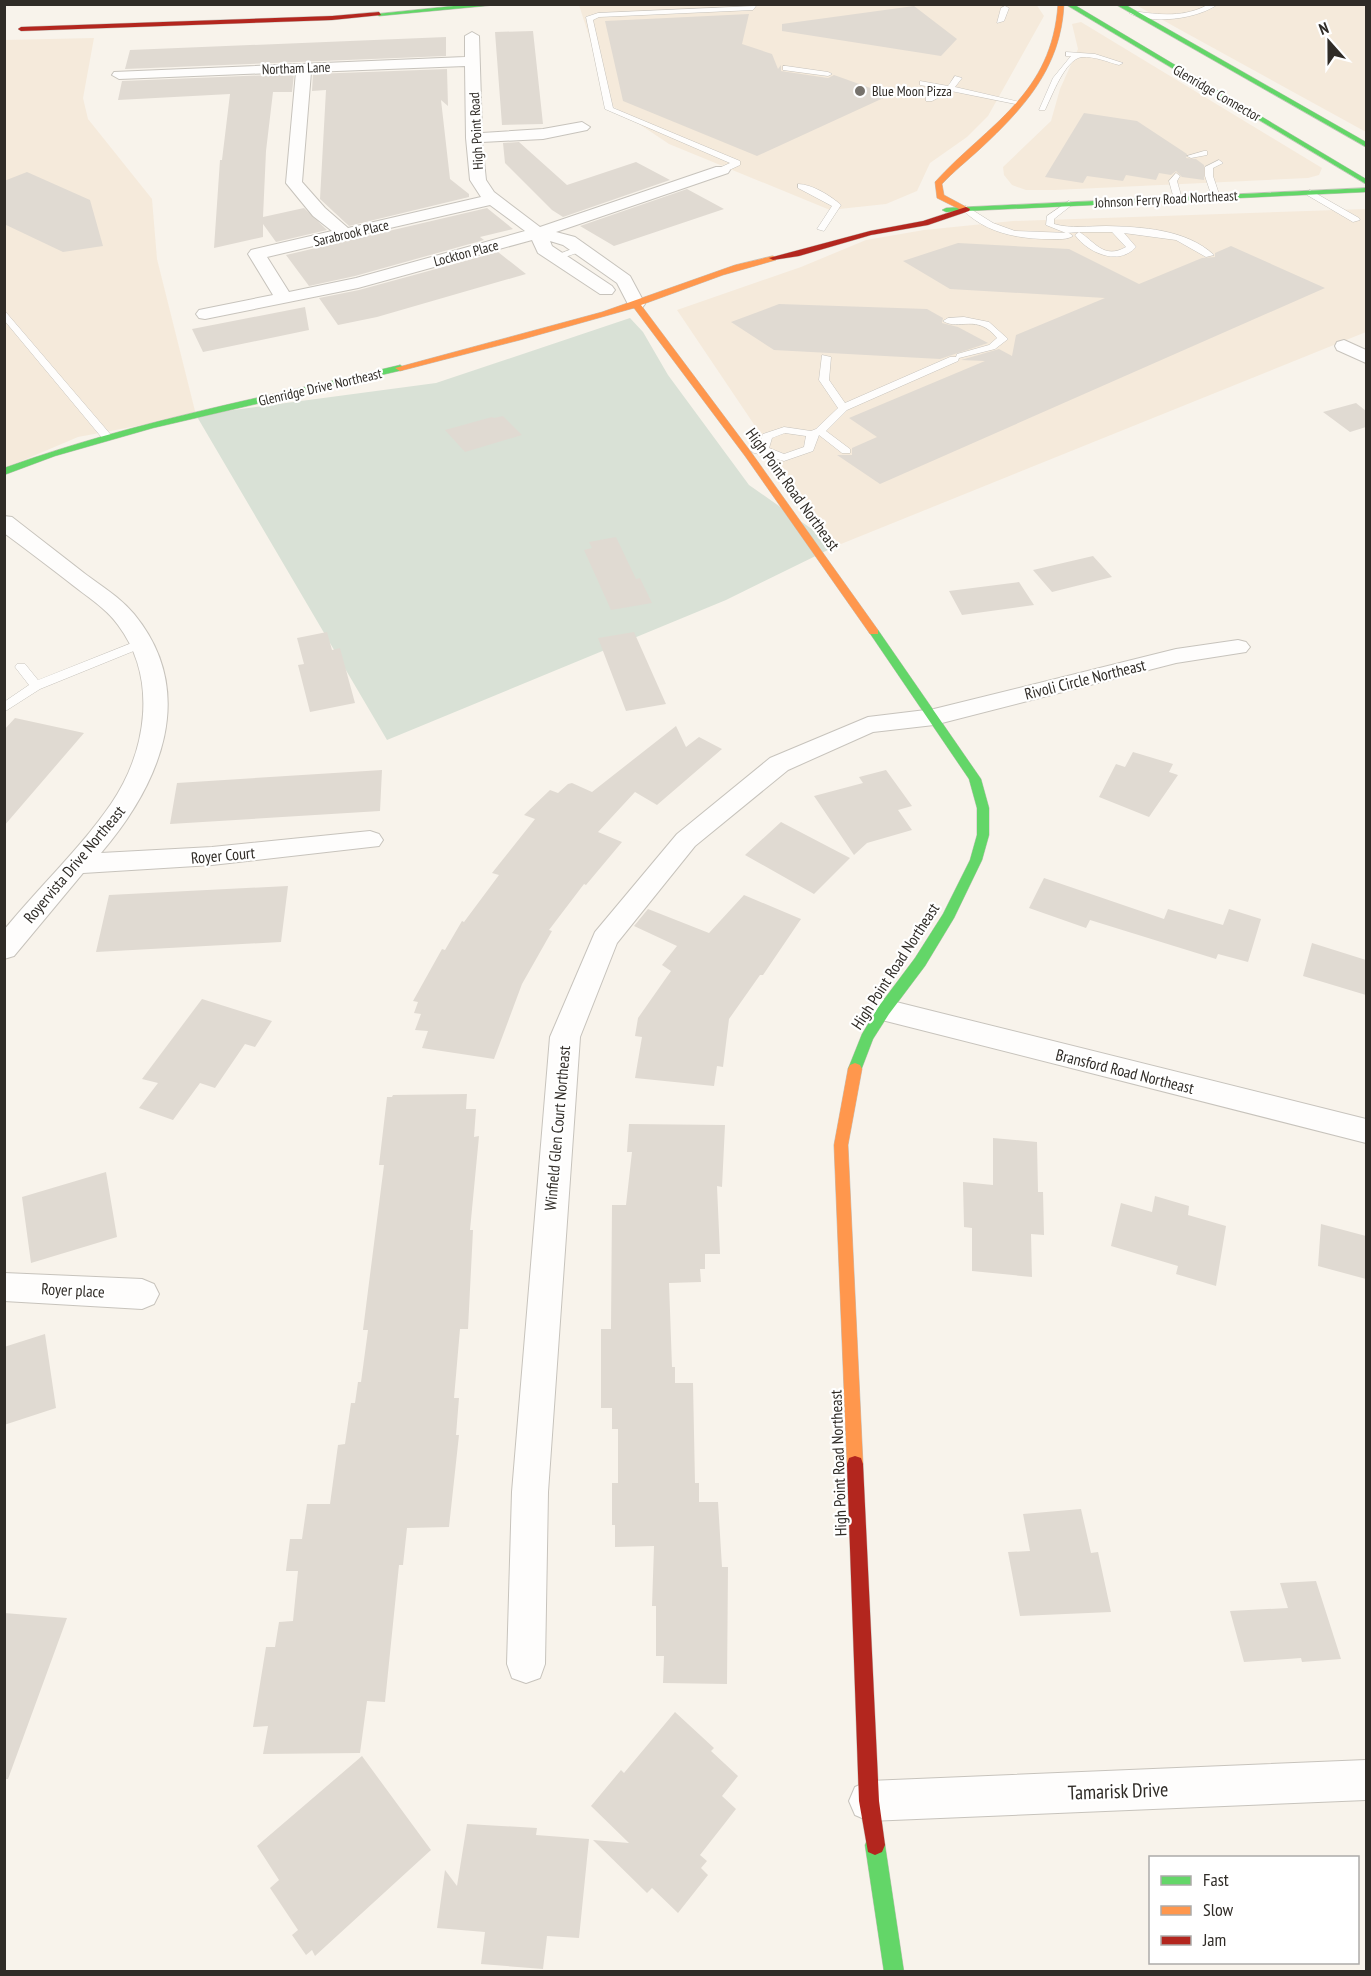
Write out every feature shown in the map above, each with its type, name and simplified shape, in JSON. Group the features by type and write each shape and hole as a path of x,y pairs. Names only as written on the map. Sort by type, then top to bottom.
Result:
{"main road":[{"path":"4,30 252,18 418,4"},
{"path":"21,29 332,18 503,4"},
{"path":"974,193 966,209 940,196 938,184 950,168 977,148 1020,103 1054,52 1062,29 1061,4"},
{"name":"Glenridge Connector","path":"1068,4 1366,182"},
{"name":"Glenridge Connector","path":"1118,4 1366,145"},
{"path":"1020,103 1039,112"},
{"name":"Johnson Ferry Road Northeast","path":"915,210 1366,190"},
{"name":"Johnson Ferry Road Northeast","path":"636,304 745,263 796,254 870,233 925,223 966,209"},
{"path":"805,233 840,224"},
{"name":"Johnson Ferry Road Northeast","path":"745,263 774,243"},
{"name":"Glenridge Drive Northeast","path":"4,472 107,437 430,362 636,304"},
{"name":"High Point Road Northeast","path":"636,304 748,454 934,717 975,779 983,808 983,836 975,860 949,915 920,962 884,1010 867,1038 854,1072 841,1145 869,1801 894,1971"}],"street":[{"name":"High Point Road","path":"472,36 474,138 478,180 493,199 538,233 569,241 624,280 636,304"},
{"name":"Northam Lane","path":"119,75 472,61"},
{"path":"304,68 296,136 294,183 319,212 346,235"},
{"path":"474,138 543,134 582,127"},
{"name":"Lockton Place","path":"205,314 358,283 538,233 722,170"},
{"name":"Sarabrook Place","path":"284,298 257,254 493,199"},
{"name":"High Point Road","path":"538,233 544,249 600,287 636,304"},
{"path":"1344,346 1366,357"},
{"name":"Royervista Drive Northeast","path":"4,522 106,600 125,618 142,643 151,662 157,687 158,709 150,753 127,800 106,830 4,949"},
{"name":"Rivoli Circle Northeast","path":"934,717 1176,656 1238,647"},
{"name":"Winfield Glen Court Northeast","path":"526,1664 530,1492 565,1037 605,939 686,840 779,764 868,725 934,717"},
{"name":"Royer Court","path":"76,864 212,856 370,840"},
{"name":"Bransford Road Northeast","path":"884,1010 1366,1131"},
{"name":"Royer place","path":"4,1287 142,1294"},
{"name":"Tamarisk Drive","path":"869,1801 1366,1780"}],"lane":[{"path":"1133,13 1183,18 1205,11 1215,4"},
{"path":"722,170 737,163 609,109 589,19 598,15 753,8"},
{"path":"1000,21 1005,8"},
{"path":"1181,41 1176,28 1183,18"},
{"path":"1054,52 1104,57 1119,63"},
{"path":"1039,112 1066,64 1079,55"},
{"path":"786,68 828,74"},
{"path":"929,99 949,89 958,78"},
{"path":"922,83 1020,103"},
{"path":"1191,156 1204,153"},
{"path":"1216,197 1209,176 1209,167 1219,163"},
{"path":"1176,176 1173,181 1178,199"},
{"path":"801,186 837,205 831,218 821,229"},
{"path":"1310,193 1356,220"},
{"path":"1070,204 1050,218 1050,225 1066,231 1106,229 1164,234 1179,238 1209,255"},
{"path":"966,209 981,222 1009,234 1044,237 1109,234 1116,231"},
{"path":"1079,236 1091,250 1103,253 1127,251 1131,247 1129,243 1116,231"},
{"path":"556,257 580,249"},
{"path":"4,313 107,437"},
{"path":"748,454 764,450 784,458 809,450 816,432 843,408 960,356 992,347 1003,339 995,328 981,321 964,319 948,321"},
{"path":"949,347 960,356"},
{"path":"826,357 824,380 843,408"},
{"path":"764,450 767,436 784,430 816,432 846,451"},
{"path":"4,708 36,686 142,643"},
{"path":"21,667 36,686"}],"shaded area":[{"path":"1036,4 1044,16 988,116 967,137 930,163 917,191 886,204 830,210 669,144 611,105 579,5"},
{"path":"1136,5 1366,5 1366,132 1177,28"},
{"path":"1081,22 1322,168 1319,175 1308,178 1055,190 1026,190 1012,185 1004,175 1003,167 1051,121 1060,89 1078,49 1072,24"},
{"path":"94,38 83,98 88,119 152,199 157,259 196,415 78,437 5,468 4,40"},
{"path":"1366,209 1366,332 836,546 677,310 801,267 866,240 924,230 1013,221"},
{"path":"630,318 643,332 668,375 749,485 836,546 726,600 387,740 196,415 436,383"}],"building":[{"path":"914,6 957,39 941,56 782,31 782,24"},
{"path":"749,14 742,44 772,54 778,69 781,65 781,71 828,78 834,75 890,95 757,156 623,101 605,21"},
{"path":"533,31 543,124 502,125 495,32"},
{"path":"446,37 446,56 125,69 130,50"},
{"path":"447,69 448,106 441,100 450,179 469,194 469,197 349,226 320,199 326,90 312,91 313,74"},
{"path":"294,74 292,92 273,92 266,151 263,217 304,208 327,230 276,242 263,224 263,237 214,248 220,160 222,160 230,94 118,100 122,81"},
{"path":"1084,113 1137,121 1187,154 1186,158 1196,159 1204,165 1204,180 1182,177 1176,171 1171,175 1159,173 1156,180 1126,175 1123,181 1087,176 1083,183 1045,177"},
{"path":"519,142 567,185 636,162 670,180 563,217 552,210 505,163 503,143"},
{"path":"27,172 90,200 103,246 63,252 4,224 4,181"},
{"path":"687,189 724,209 614,246 580,226"},
{"path":"487,208 513,229 480,237 484,240 355,276 309,286 286,255"},
{"path":"958,243 1069,249 1139,284 1202,258 1215,257 1215,253 1231,246 1325,288 880,484 837,455 852,455 852,448 877,437 849,418 985,361 961,360 999,349 1012,356 1016,335 1105,298 950,289 903,261"},
{"path":"498,252 526,274 377,317 338,325 319,298 359,290"},
{"path":"779,304 927,309 943,318 942,323 958,327 988,343 940,359 774,350 731,322"},
{"path":"305,307 309,330 203,352 192,329"},
{"path":"1356,403 1366,411 1366,427 1350,432 1323,412"},
{"path":"503,416 522,435 465,452 445,430 492,417"},
{"path":"616,537 636,579 640,578 652,603 611,610 584,550 592,548 589,542"},
{"path":"1093,556 1112,577 1052,592 1033,570"},
{"path":"1019,582 1034,605 962,615 949,591"},
{"path":"327,632 332,650 340,648 355,703 310,712 298,665 304,664 297,638"},
{"path":"634,632 666,704 626,711 598,638"},
{"path":"15,718 84,733 4,826 4,730"},
{"path":"676,726 686,747 699,737 722,749 657,805 635,792 598,832 622,842 586,885 584,884 549,930 552,931 522,984 494,1059 422,1048 428,1031 415,1030 421,1014 414,1013 418,1002 413,1001 442,949 445,950 462,921 464,922 499,875 492,873 535,819 524,815 550,790 558,793 572,783 592,792"},
{"path":"1133,752 1173,764 1169,772 1178,775 1149,817 1099,797 1116,764 1125,767"},
{"path":"382,770 380,811 170,824 177,783"},
{"path":"886,770 912,806 898,810 912,830 867,843 854,855 814,796 863,783 859,777"},
{"path":"781,822 850,858 814,894 745,855"},
{"path":"1044,878 1164,919 1168,909 1223,925 1229,909 1261,919 1248,962 1218,954 1216,959 1090,920 1086,928 1029,908"},
{"path":"288,886 281,942 96,952 109,895"},
{"path":"744,895 801,919 763,975 760,975 729,1019 723,1067 717,1066 714,1086 635,1078 642,1037 635,1036 638,1018 671,971 662,965 677,946 634,926 648,909 709,933"},
{"path":"1312,943 1366,960 1366,995 1303,976"},
{"path":"202,999 272,1021 255,1047 245,1044 215,1088 200,1083 173,1120 139,1108 158,1083 142,1079"},
{"path":"467,1094 466,1109 476,1109 474,1137 479,1136 470,1230 473,1230 468,1329 460,1329 454,1398 459,1398 456,1435 459,1435 449,1527 407,1528 403,1565 399,1565 385,1702 367,1701 360,1753 263,1754 268,1726 253,1727 266,1647 275,1647 279,1622 293,1621 298,1571 286,1571 290,1539 302,1539 307,1504 330,1504 338,1445 345,1444 351,1403 355,1403 358,1382 361,1382 368,1330 363,1330 384,1165 379,1165 387,1097"},
{"path":"629,1124 725,1125 722,1187 717,1186 720,1254 705,1254 705,1269 700,1269 701,1282 669,1283 672,1367 675,1367 675,1383 693,1383 695,1483 699,1483 699,1502 718,1502 722,1567 728,1567 727,1684 663,1683 664,1656 656,1656 656,1606 652,1606 654,1546 615,1547 615,1525 612,1525 612,1483 618,1483 618,1429 612,1429 612,1408 601,1408 601,1329 611,1329 612,1205 626,1205 632,1152 627,1152"},
{"path":"993,1138 1037,1142 1038,1192 1043,1192 1044,1235 1031,1234 1032,1277 972,1271 972,1228 964,1227 963,1182 993,1185"},
{"path":"106,1172 117,1237 31,1263 22,1197"},
{"path":"1155,1196 1189,1206 1188,1215 1226,1226 1216,1286 1176,1274 1178,1266 1111,1246 1121,1203 1152,1212"},
{"path":"1321,1224 1366,1236 1366,1279 1318,1266"},
{"path":"45,1334 56,1408 4,1425 4,1347"},
{"path":"1081,1509 1091,1553 1098,1552 1111,1612 1020,1616 1008,1552 1030,1551 1023,1514"},
{"path":"1316,1581 1341,1659 1302,1662 1301,1658 1244,1662 1230,1611 1288,1608 1280,1583"},
{"path":"4,1613 67,1618 8,1779 4,1779"},
{"path":"675,1712 714,1748 711,1751 738,1776 722,1796 736,1809 700,1855 707,1861 701,1868 708,1875 678,1913 652,1888 647,1893 593,1840 629,1843 591,1806 621,1770 624,1773"},
{"path":"362,1756 431,1850 315,1956 312,1950 306,1955 292,1935 298,1930 270,1888 279,1880 257,1846"},
{"path":"467,1824 537,1828 536,1835 589,1839 579,1938 547,1936 543,1969 481,1964 485,1932 437,1928 445,1870 457,1886"}],"traffic: fast":[{"path":"379,14 503,4"},
{"path":"1068,4 1366,182"},
{"path":"1118,4 1366,145"},
{"path":"946,210 1366,190"},
{"path":"4,472 52,454 150,425 400,368"},
{"path":"855,1069 867,1038 884,1010 920,962 949,915 976,860 983,835 983,808 975,779 874,632"},
{"path":"875,1845 894,1972"}],"traffic: slow":[{"path":"966,209 940,196 938,184 1009,117 1036,83 1055,46 1060,25 1061,4"},
{"path":"400,368 605,314 738,267 773,258"},
{"path":"636,304 748,454 874,632"},
{"path":"855,1069 841,1145 855,1464"}],"traffic: jam":[{"path":"21,29 332,18 379,14"},
{"path":"773,258 796,254 870,233 925,223 966,209"},
{"path":"855,1464 869,1801 875,1845"}],"place":[{"name":"Blue Moon Pizza","path":"860,91"}]}
